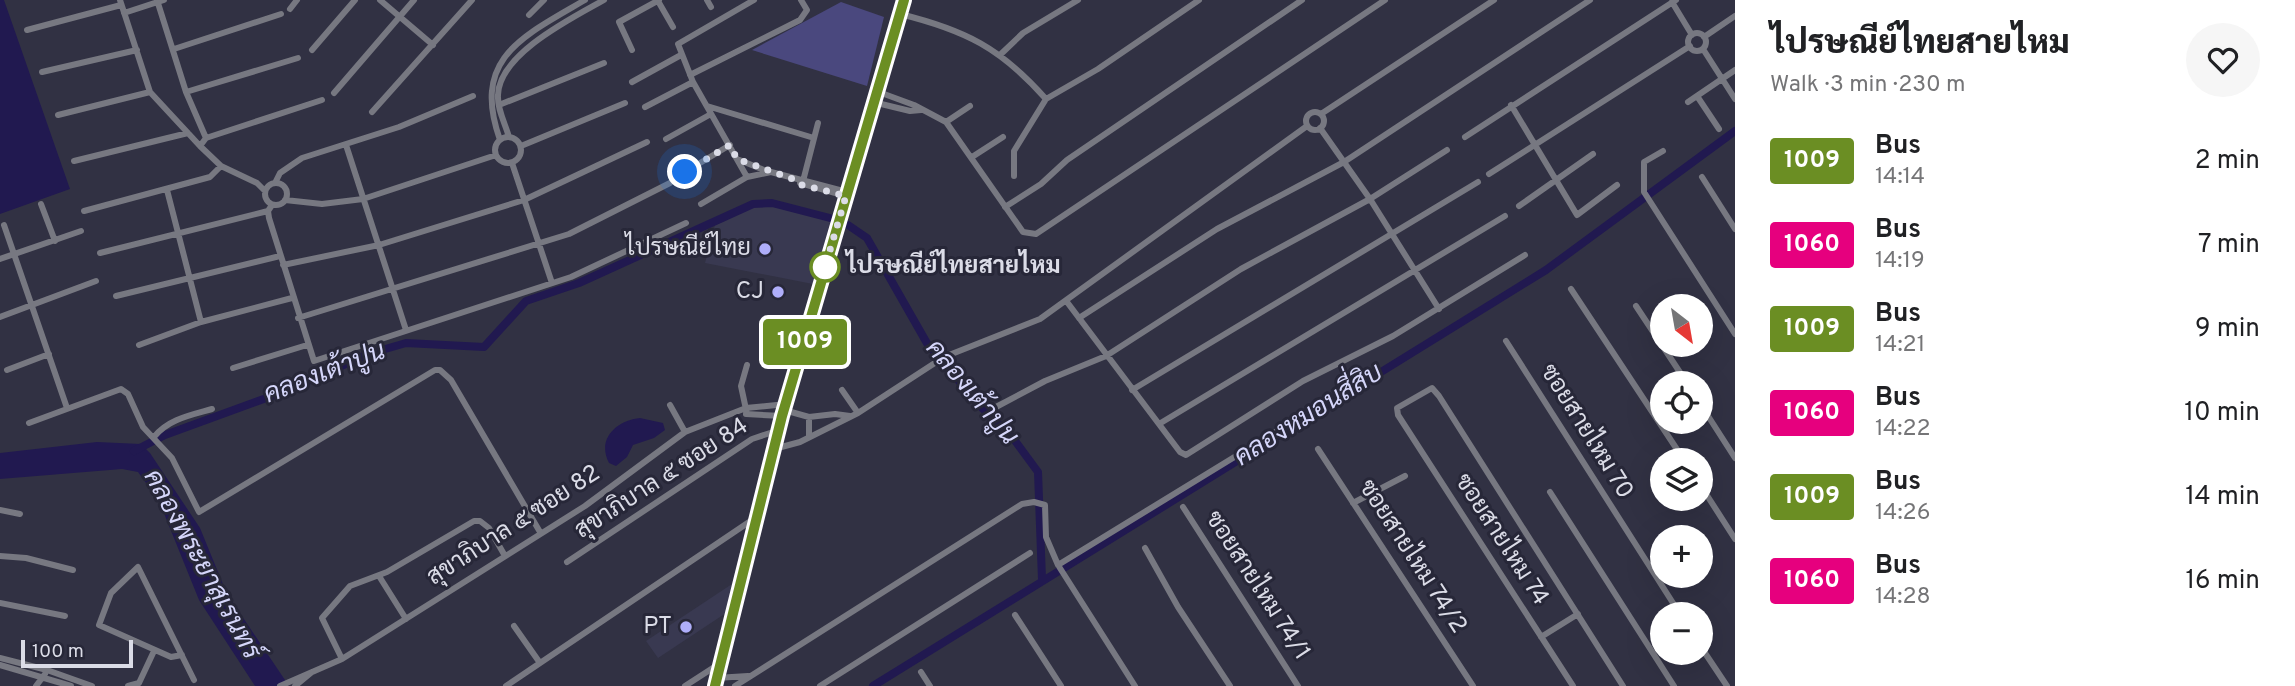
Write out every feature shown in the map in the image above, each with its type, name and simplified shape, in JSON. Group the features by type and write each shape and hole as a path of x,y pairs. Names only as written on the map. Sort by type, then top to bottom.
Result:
{"main road":[{"path":"716,682 784,410 904,0"}],"street":[{"path":"290,9 297,0"},
{"path":"313,50 355,0"},
{"path":"380,0 433,45"},
{"path":"334,93 414,0"},
{"path":"372,112 472,0"},
{"path":"528,15 544,0"},
{"path":"500,140 490,108 495,72 513,48 585,0"},
{"path":"521,146 509,137 499,106 499,82 509,65 522,52 604,0"},
{"path":"632,50 618,24 659,0 673,27"},
{"path":"747,177 692,78 678,44 754,0"},
{"path":"645,107 692,78 800,20 807,13 801,0"},
{"path":"1001,54 1043,20 1078,0"},
{"path":"1014,176 1014,151 1046,99 1098,69 1199,0"},
{"path":"1005,207 1041,184 1067,160 1302,0"},
{"path":"875,96 921,110 946,122 1023,232 1031,235 1043,231 1385,0"},
{"path":"1321,114 1494,0"},
{"path":"1079,318 1217,229 1344,162 1590,0"},
{"path":"124,13 159,1 186,92 206,138"},
{"path":"1465,136 1674,1 1692,35 1689,46 1489,174"},
{"path":"27,30 120,3 150,92 221,166 257,183 265,191 292,298 314,361 552,283 686,223"},
{"path":"174,49 281,14"},
{"path":"900,14 955,29 1001,54 1046,99"},
{"path":"1704,37 1735,16"},
{"path":"552,20 555,31"},
{"path":"1692,35 1698,33 1704,37"},
{"path":"1704,37 1703,49 1735,99"},
{"path":"1689,46 1694,50 1703,49"},
{"path":"42,72 137,50"},
{"path":"632,82 681,55"},
{"path":"186,92 298,58"},
{"path":"499,106 604,63"},
{"path":"1688,102 1735,70"},
{"path":"58,115 150,92"},
{"path":"265,191 275,183 280,173 302,158 399,127 473,96"},
{"path":"875,96 910,111 921,110"},
{"path":"1697,96 1718,129"},
{"path":"200,146 206,138 322,100"},
{"path":"521,146 625,103"},
{"path":"1511,104 1532,144 1577,215 1617,185"},
{"path":"707,106 814,138"},
{"path":"946,122 970,106"},
{"path":"666,139 711,114"},
{"path":"774,449 809,438 855,415 941,359 1020,329 1067,302 1307,126 1309,114 1321,114"},
{"path":"1307,126 1314,130 1320,128 1324,123 1321,114"},
{"path":"801,182 818,122"},
{"path":"1320,128 1370,199 1439,309"},
{"path":"75,161 188,133"},
{"path":"509,137 500,140 495,147 496,155 505,163 513,163 521,155 521,146"},
{"path":"972,158 1003,137"},
{"path":"283,265 379,245 524,200 647,142"},
{"path":"346,145 406,330"},
{"path":"685,172 730,145"},
{"path":"996,407 1045,381 1106,356 1241,269 1370,199 1447,150"},
{"path":"1663,151 1644,162 1644,192 1735,334"},
{"path":"1519,206 1593,154"},
{"path":"100,253 270,208 285,200 338,204 363,199 496,155"},
{"path":"737,159 801,182 846,194"},
{"path":"513,163 552,283"},
{"path":"84,211 210,177 221,166"},
{"path":"701,204 747,177 771,172"},
{"path":"1702,177 1735,229"},
{"path":"1132,390 1295,290 1393,236 1478,182"},
{"path":"275,183 285,187 285,200"},
{"path":"298,318 538,241 569,234 670,183"},
{"path":"167,190 201,322"},
{"path":"41,204 55,241"},
{"path":"1159,424 1415,273 1506,216"},
{"path":"4,225 67,408"},
{"path":"0,259 81,232"},
{"path":"1067,302 1180,452 1190,453 1303,381 1439,309 1525,255"},
{"path":"116,296 280,256"},
{"path":"0,317 96,281"},
{"path":"1571,289 1676,448"},
{"path":"139,345 201,322 292,298"},
{"path":"1636,306 1679,371"},
{"name":"ซอยสายไหม 70","path":"1506,341 1672,602"},
{"path":"233,368 307,345"},
{"path":"7,370 49,354"},
{"path":"747,365 741,386 747,411"},
{"name":"สุขาภิบาล ๕ ซอย 84","path":"156,439 172,458 199,512 435,370 440,370 451,380 540,532"},
{"path":"29,423 121,389 128,394 143,427 156,439 161,428 181,418 212,409"},
{"name":"ซอยสายไหม 74","path":"1573,686 1398,415 1400,406 1426,389 1436,390 1578,614"},
{"path":"842,390 855,415"},
{"path":"670,405 685,432"},
{"path":"784,410 809,417 855,415"},
{"name":"สุขาภิบาล ๕ ซอย 82","path":"280,686 342,659 406,619 585,506 685,432 747,411 784,410"},
{"name":"สุขาภิบาล ๕ ซอย 82","path":"747,411 784,410"},
{"path":"1058,566 1303,415"},
{"path":"809,417 809,438"},
{"path":"1713,424 1735,458"},
{"name":"สุขาภิบาล ๕ ซอย 84","path":"567,562 752,439 770,433 778,434"},
{"name":"ซอยสายไหม 74/2","path":"1318,449 1473,686"},
{"path":"1353,503 1405,476"},
{"path":"1550,492 1674,686"},
{"path":"735,686 1022,504 1038,503 1045,505 1048,547 1058,566 1135,686"},
{"path":"1713,505 1735,539"},
{"name":"ซอยสายไหม 74/1","path":"1183,507 1298,686"},
{"path":"0,510 20,514"},
{"path":"506,686 757,517"},
{"path":"342,659 322,618 350,586 379,576 474,522 480,521 489,528 505,556"},
{"path":"1145,548 1178,607 1230,686"},
{"path":"820,686 1030,553"},
{"path":"0,556 26,558 73,570"},
{"path":"182,655 175,658 154,651 99,625 111,593 138,567 182,655 194,680"},
{"path":"379,576 406,619"},
{"path":"0,603 65,616"},
{"path":"1541,637 1578,614 1623,686"},
{"path":"1015,615 1061,686"},
{"path":"514,626 540,663"},
{"path":"128,686 140,685 154,651"},
{"path":"0,658 71,686"},
{"path":"685,686 721,663"},
{"path":"0,665 92,686"},
{"path":"1713,665 1727,686"},
{"name":"สุขาภิบาล ๕ ซอย 82","path":"295,686 314,671"},
{"path":"921,672 930,686"},
{"path":"716,682 750,676"},
{"path":"36,686 49,677"}],"shaded area":[{"path":"841,2 884,17 867,86 752,50"},
{"path":"770,205 831,219 813,284 705,263 715,225 727,220 731,213 754,206"},
{"name":"PT","path":"732,584 726,613 658,658 646,641"}],"water":[{"path":"0,0 4,0 70,189 0,214"},
{"path":"640,418 663,423 665,430 654,438 633,445 627,457 616,466 609,463 605,446 611,432 624,422"},
{"name":"คลองพระยาสุเรนทร์","path":"97,442 141,444 150,453 200,528 227,594 285,680 285,686 255,686 199,600 159,501 138,472 122,469 0,479 0,453"}],"waterway":[{"name":"คลองหมอนสี่สิบ","path":"873,686 1546,270 1735,131"},
{"name":"คลองเต้าปูน","path":"134,451 165,435 283,392 368,354 406,343 484,347 526,301 579,283 753,204 772,203 830,218"},
{"name":"คลองเต้าปูน","path":"848,225 867,238 928,345 981,407 1013,438 1038,472 1042,579"}],"bus line":[{"name":"1009","path":"715,686 782,416 904,0"}],"place":[{"name":"ไปรษณีย์ไทย","path":"765,249"},
{"name":"ไปรษณีย์ไทยสายไหม","path":"825,267"},
{"name":"CJ","path":"778,292"},
{"name":"PT","path":"686,627"}],"route":[{"path":"685,172 730,145 737,159 796,180 802,185 846,196 825,267"}]}
